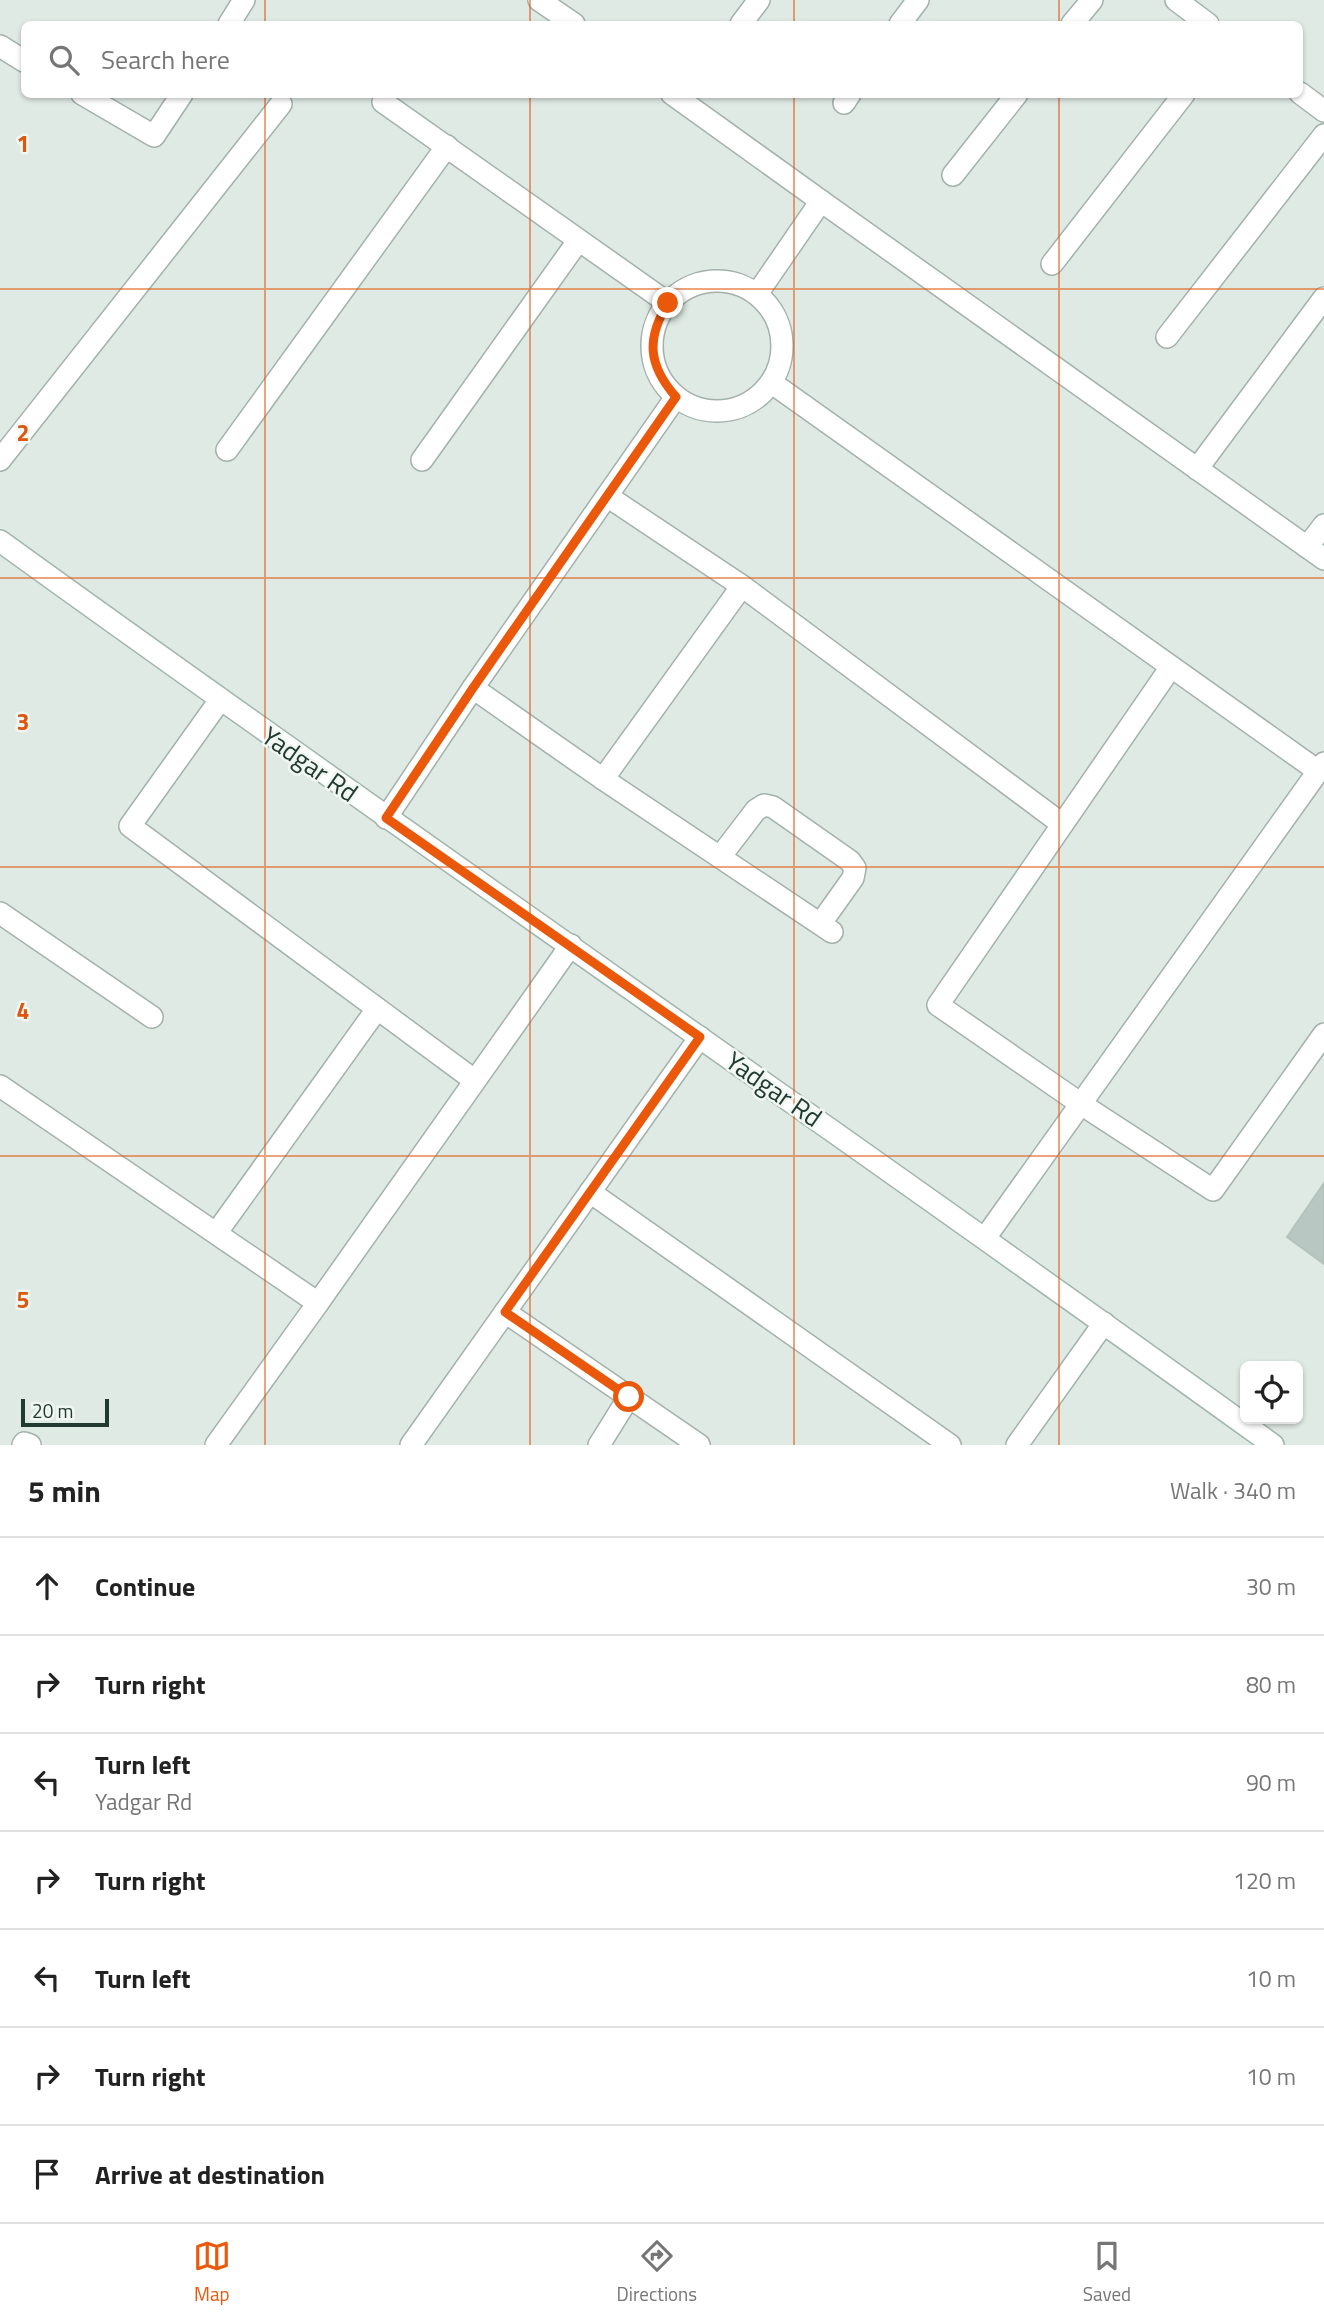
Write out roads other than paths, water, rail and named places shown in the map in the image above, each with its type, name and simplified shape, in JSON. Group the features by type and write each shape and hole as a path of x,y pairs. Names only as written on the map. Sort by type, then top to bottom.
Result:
{"street":[{"path":"231,21 244,0"},
{"path":"540,0 570,21"},
{"path":"743,21 759,0"},
{"path":"902,21 918,0"},
{"path":"1074,21 1092,0"},
{"path":"1176,0 1204,21"},
{"path":"0,46 21,59"},
{"path":"1303,95 1324,111"},
{"path":"89,98 154,136 179,98"},
{"path":"678,98 1315,553 1324,525"},
{"path":"953,175 1014,98"},
{"path":"1052,264 1181,98"},
{"path":"383,102 668,303"},
{"path":"0,460 281,104"},
{"path":"1167,337 1324,135"},
{"path":"227,450 447,146"},
{"path":"757,294 821,201"},
{"path":"422,460 578,241"},
{"path":"720,281 739,285 757,294 770,308 779,326 783,345 780,365 772,383 757,398 737,408 716,412 694,408 676,397 662,381 654,362 652,341 657,321 668,303 683,291 701,283 720,281"},
{"path":"1197,469 1324,298"},
{"path":"772,383 1171,667 1321,767 985,1238"},
{"path":"386,818 676,397"},
{"path":"607,496 742,586 1062,824"},
{"name":"Yadgar Rd","path":"0,541 386,818 985,1238 1273,1445"},
{"path":"603,779 742,586"},
{"path":"1171,667 938,1005 1081,1104 1213,1190 1324,1034"},
{"path":"473,688 603,779 720,857 827,928 853,878 855,868 850,861 773,807 764,805 756,810 720,857"},
{"path":"220,700 130,826 474,1080"},
{"path":"0,913 152,1017"},
{"path":"216,1445 570,945"},
{"path":"217,1232 377,1009"},
{"path":"411,1445 700,1037"},
{"path":"0,1086 318,1303"},
{"path":"590,1192 950,1445"},
{"path":"505,1312 699,1445"},
{"path":"1017,1445 1104,1323"},
{"path":"599,1445 629,1397"},
{"path":"23,1445 30,1445"}]}
